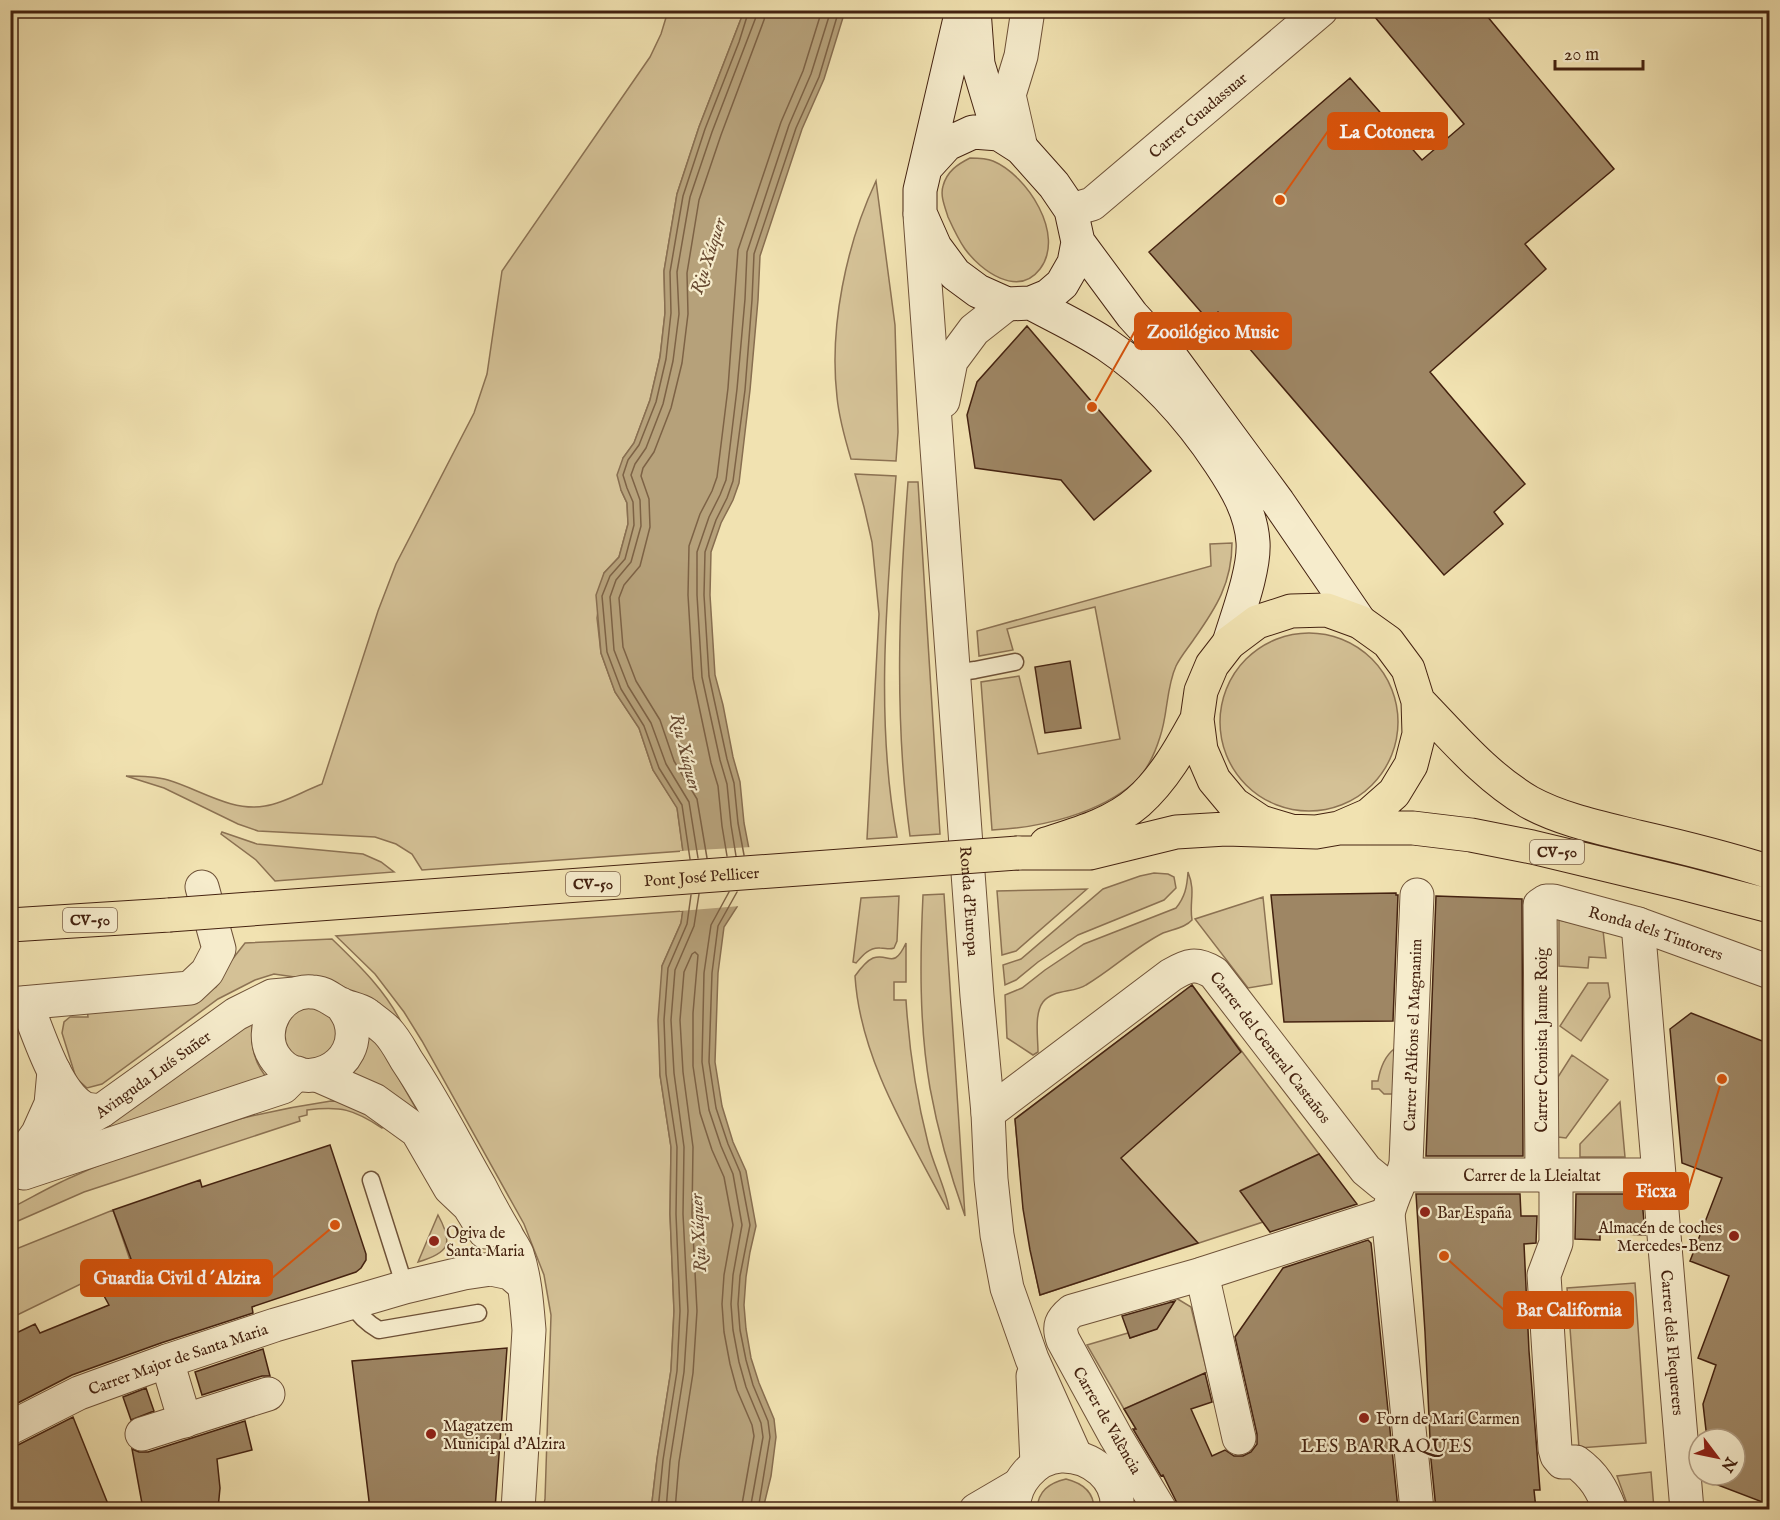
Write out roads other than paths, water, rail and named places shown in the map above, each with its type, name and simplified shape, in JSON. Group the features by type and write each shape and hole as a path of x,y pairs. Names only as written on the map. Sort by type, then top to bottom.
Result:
{"main road":[{"name":"CV-50","path":"1291,831 1261,822 1234,804 1214,780 1201,750 1197,719 1201,691 1212,665 1229,643 1257,622 1291,611 1327,610 1360,622 1388,642 1408,669 1418,701 1419,734 1411,765 1394,793 1369,815 1339,828"},
{"name":"CV-50","path":"1418,701 1466,753 1493,777 1530,802 1564,817 1770,872"},
{"name":"CV-50","path":"1018,853 1077,834 1115,818 1137,803 1156,784 1177,755 1197,719"},
{"name":"CV-50","path":"1018,853 1090,853 1176,832 1226,829 1316,832 1339,828 1413,828 1471,835 1532,847 1770,906"},
{"name":"Pont José Pellicer","path":"10,925 1018,853"}],"street":[{"path":"962,10 920,190 920,213 935,247 955,274 978,291 1019,304 1087,333 1109,347 1148,376 1186,417 1210,448 1236,488 1249,515 1253,542 1252,562 1229,643"},
{"path":"936,438 951,361 974,330 1019,304 1048,296 1062,284 1074,263 1078,242 1071,210 1054,185 1010,141 978,64 974,10"},
{"path":"1010,141 1009,95 1021,56 1028,10"},
{"name":"Carrer Guadassuar","path":"1071,210 1092,204 1321,10"},
{"path":"926,167 947,144 973,132 1010,141"},
{"name":"Ronda d'Europa","path":"920,213 988,1113 991,1179 997,1235 1007,1288 1032,1359"},
{"path":"1078,242 1132,315 1181,370 1278,502 1360,622"},
{"path":"100,1111 84,1108 69,1096 18,1004 190,988 207,972 219,949 202,887"},
{"name":"Carrer d'Alfons el Magnanim","path":"1396,1193 1408,1146 1417,895"},
{"name":"Ronda dels Tintorers","path":"1540,905 1545,901 1553,901 1638,924 1770,972"},
{"name":"Carrer Cronista Jaume Roig","path":"1540,905 1549,1175 1556,1243 1544,1275 1555,1449 1562,1462 1576,1462 1594,1478 1610,1509"},
{"name":"Carrer dels Flequerers","path":"1638,924 1687,1509"},
{"name":"Carrer del General Castaños","path":"988,1113 1172,975 1191,965 1199,966 1214,973 1366,1170 1396,1193"},
{"path":"516,1279 469,1206 450,1188 417,1131 374,1100 284,1066 274,1056 267,1031 272,1017 284,1001 297,994 313,992 328,996 341,1004 364,1012 387,1031 414,1072 517,1254 516,1279 529,1330 518,1509"},
{"name":"Avinguda Luís Suñer","path":"13,1168 100,1111 236,1014 272,996 297,994"},
{"path":"13,1168 283,1087 307,1074 330,1071 342,1061 350,1048 352,1033 350,1018 341,1004"},
{"path":"13,1168 38,1133 51,1104 54,1071"},
{"name":"Carrer de la Lleialtat","path":"1396,1193 1549,1175 1658,1175"},
{"path":"409,1286 460,1259 466,1246 465,1231 455,1212 450,1188"},
{"path":"1239,1438 1202,1274 1396,1193 1417,1509"},
{"path":"409,1286 491,1269 516,1279"},
{"name":"Carrer de València","path":"1160,1509 1098,1405 1059,1330 1064,1318 1072,1311 1202,1274"},
{"name":"Carrer Major de Santa Maria","path":"10,1428 79,1393 166,1361 275,1325 409,1286"},
{"path":"1032,1359 1076,1457"},
{"path":"1023,1487 1032,1359"},
{"path":"166,1361 185,1421"},
{"path":"142,1434 268,1394"},
{"path":"976,1509 1023,1487 1058,1456 1076,1457 1095,1464 1114,1486 1117,1509"}],"lane":[{"path":"953,672 1015,662"},
{"path":"371,1180 409,1286"},
{"path":"351,1304 368,1324 380,1330 478,1312"}],"water":[{"name":"Riu Xúquer","path":"744,11 845,11 824,79 802,129 760,256 750,390 739,483 711,552 710,595 715,675 740,782 750,854 744,891 724,927 718,973 715,1062 722,1106 733,1142 746,1171 756,1226 746,1277 744,1305 746,1329 751,1358 774,1419 776,1437 771,1476 763,1509 653,1509 657,1459 671,1370 674,1311 670,1214 671,1147 660,1075 658,1020 662,966 681,923 686,887 677,808 653,770 639,728 615,692 601,653 596,595 604,573 619,557 628,524 627,503 617,475 623,458 634,443 650,400 660,357 665,313 664,271 677,194 699,127"}],"place":[{"name":"La Cotonera","path":"1280,200"},
{"name":"Zooilógico Music","path":"1092,407"},
{"name":"Ficxa","path":"1722,1079"},
{"name":"Bar España","path":"1425,1212"},
{"name":"Guardia Civil d´Alzira","path":"335,1225"},
{"name":"Almacén de coches Mercedes-Benz","path":"1734,1236"},
{"name":"Ogiva de Santa Maria","path":"434,1241"},
{"name":"Bar California","path":"1444,1256"},
{"name":"Forn de Mari Carmen","path":"1364,1418"},
{"name":"Magatzem Municipal d'Alzira","path":"431,1434"}],"district":[{"name":"LES BARRAQUES","path":"1387,1446"}]}
